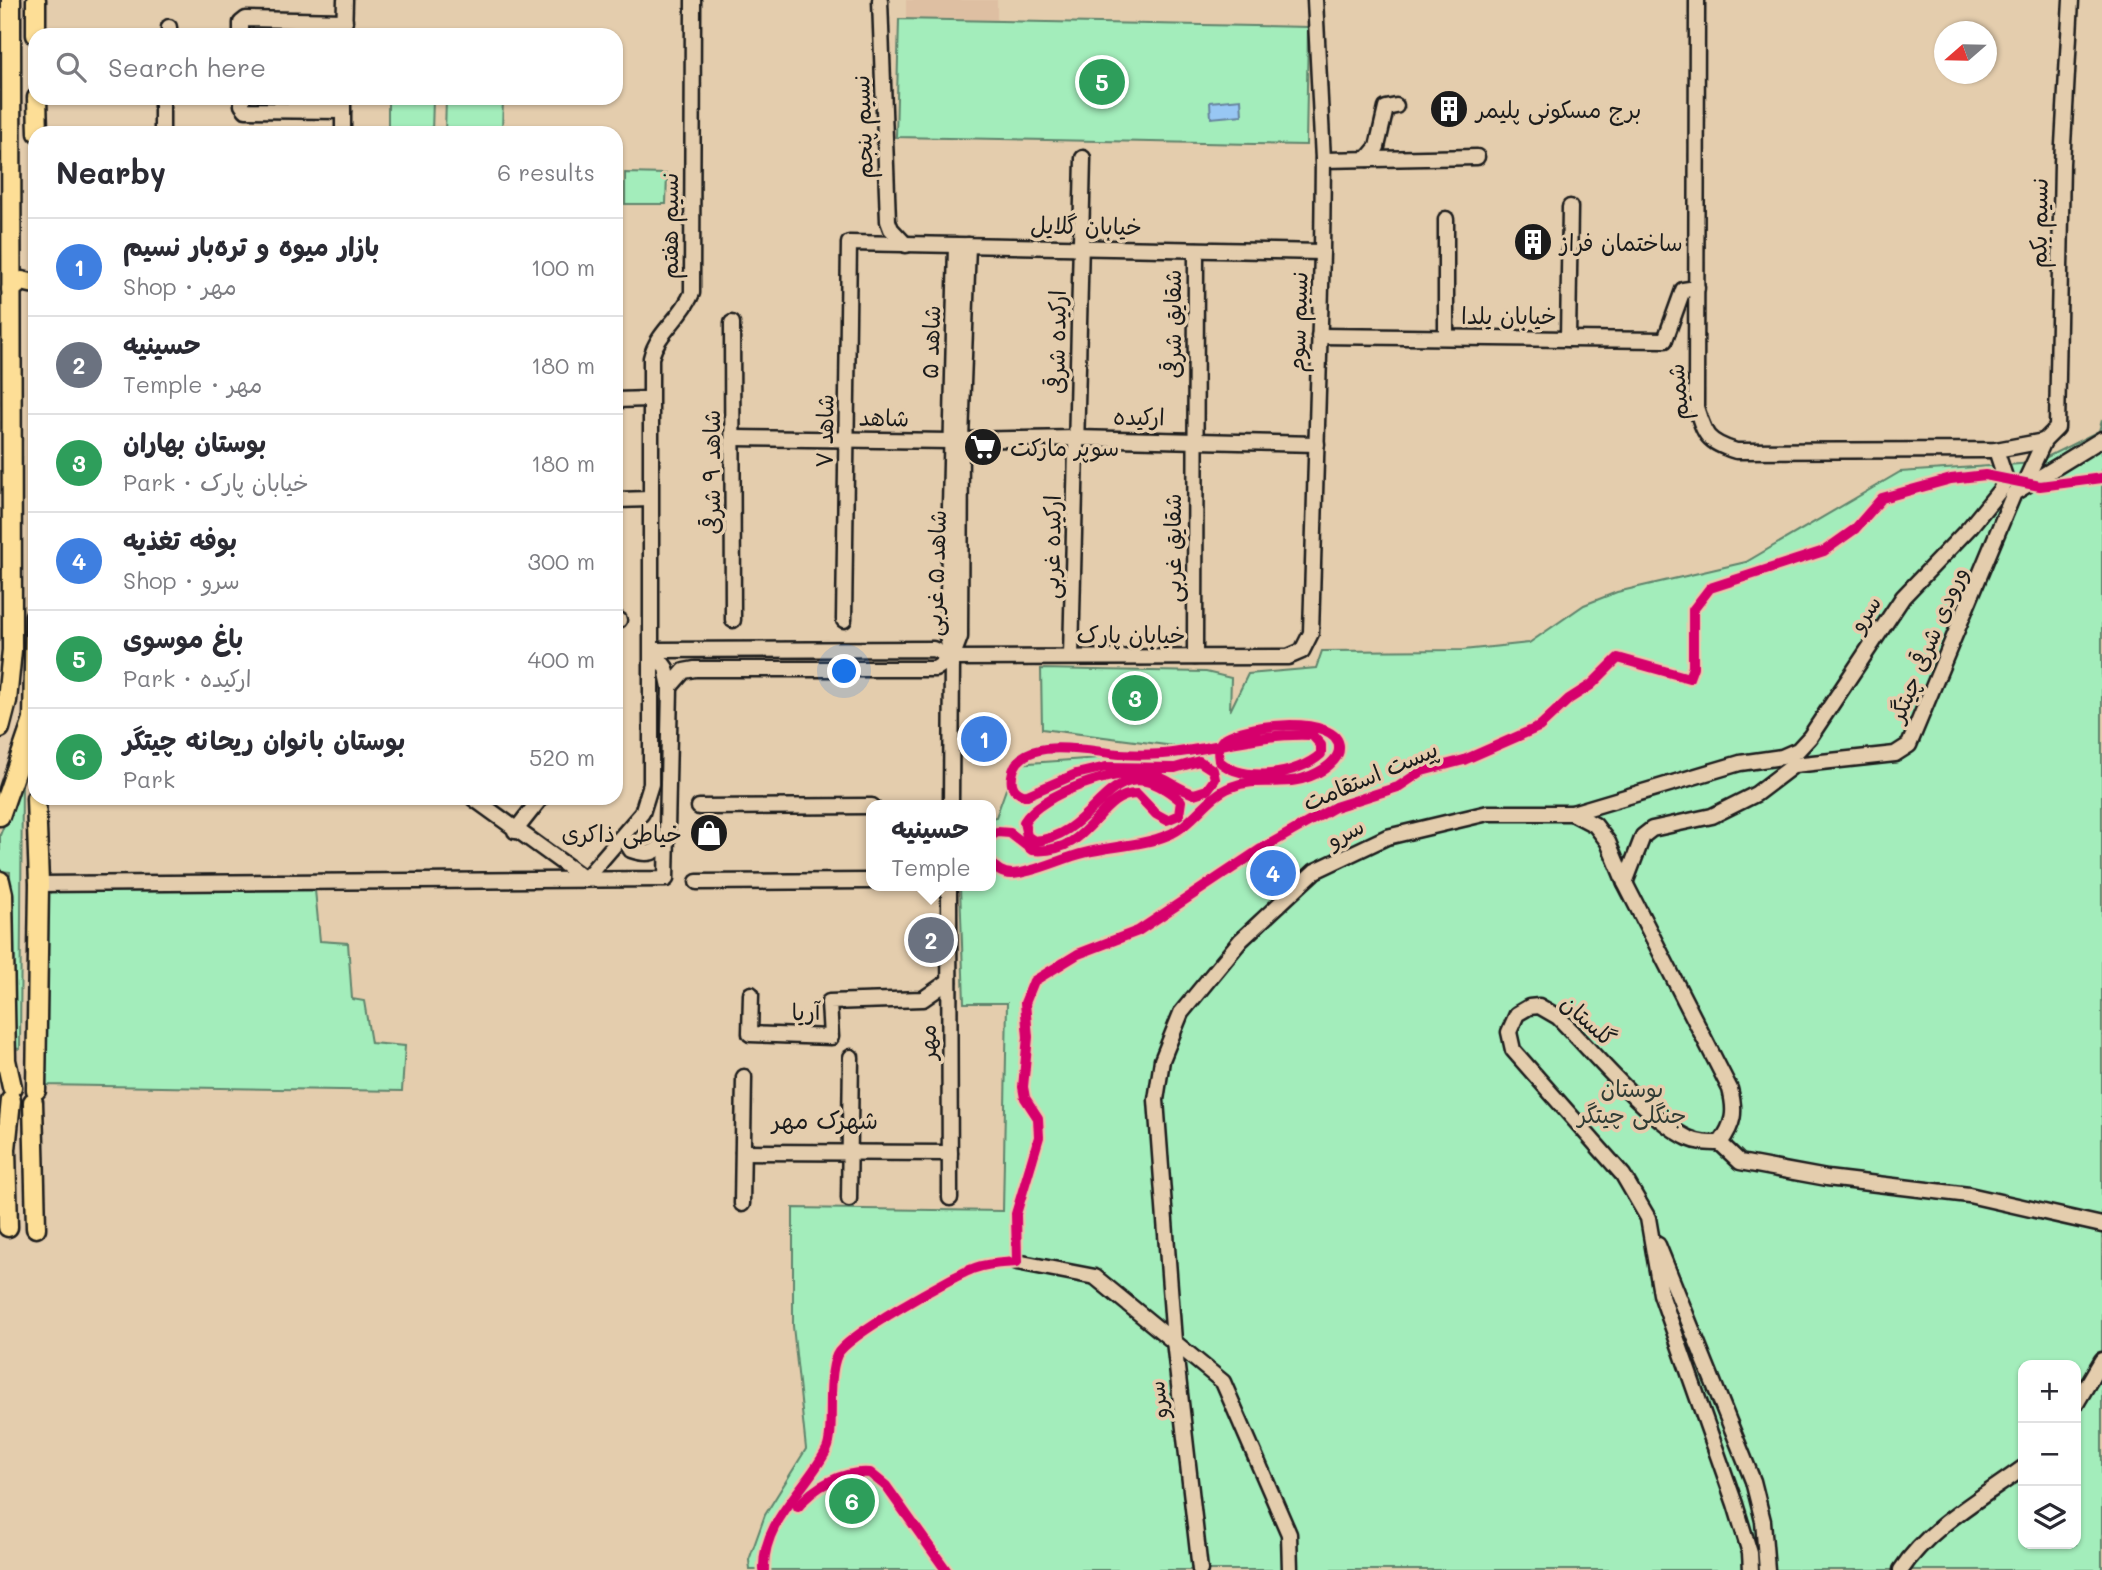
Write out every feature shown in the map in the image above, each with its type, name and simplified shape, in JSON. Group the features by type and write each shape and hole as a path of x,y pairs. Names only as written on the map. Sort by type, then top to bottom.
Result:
{"main road":[{"path":"0,729 7,701 12,650 6,530 6,202 11,0"},
{"path":"36,0 36,28"},
{"path":"37,105 38,126"},
{"path":"7,299 25,280 28,281"},
{"path":"0,816 28,736"},
{"path":"36,805 39,884 34,1096 36,1228"},
{"path":"0,881 4,894 8,1227"},
{"path":"5,1018 36,1018"},
{"path":"8,1092 22,1107 34,1096"}],"street":[{"path":"241,28 241,23 246,19 344,28 345,0"},
{"name":"نسیم هفتم","path":"585,879 642,813 651,785 653,650 649,400 653,347 687,306 692,293 693,0"},
{"name":"نسیم پنجم","path":"880,0 888,221 891,229 906,245"},
{"name":"نسیم سوم","path":"1307,645 1311,633 1322,253 1323,160 1315,0"},
{"name":"شمیم","path":"1697,0 1696,407 1703,431 1714,444 1736,452 1996,450 2044,441"},
{"name":"نسیم یکم","path":"2019,489 2044,441 2057,428 2062,163 2071,0"},
{"path":"162,105 162,126"},
{"path":"242,105 246,110 327,105"},
{"path":"343,105 343,126"},
{"path":"1367,159 1377,147 1386,108 1396,106"},
{"path":"1323,160 1477,157"},
{"path":"1081,247 1083,158"},
{"name":"خیابان یلدا","path":"1319,336 1568,339 1570,207"},
{"path":"1446,219 1446,337"},
{"name":"خیابان گلایل","path":"849,243 1322,253"},
{"name":"شاهد ۷","path":"844,620 849,243"},
{"name":"شاهد ۵","path":"956,440 962,245"},
{"name":"ارکیده شرقی","path":"1076,438 1081,247"},
{"name":"شقایق شرقی","path":"1195,440 1196,250"},
{"path":"1568,339 1665,340 1683,290 1697,288"},
{"name":"شاهد ۹ شرقی","path":"732,323 735,438 733,620"},
{"path":"623,400 649,400"},
{"name":"شاهد","path":"735,438 956,440"},
{"name":"ارکیده","path":"956,440 1076,438 1317,444"},
{"name":"ارکیده غربی","path":"1071,657 1076,438"},
{"path":"1996,496 2019,489 2102,439"},
{"name":"شاهد ۵ غربی","path":"952,658 947,637 956,440"},
{"name":"شقایق غربی","path":"1195,440 1195,657"},
{"name":"سرو","path":"1200,1570 1174,1341 1156,1100 1162,1060 1181,1013 1241,940 1315,871 1387,836 1488,813 1572,813 1740,763 1782,757 1798,750 1810,737 1903,597 1996,496 2005,477 1996,450"},
{"name":"ورودی شرقی چیتگر","path":"1625,883 1643,836 1653,829 1712,816 1756,794 1794,765 1895,754 1909,745 2019,489"},
{"path":"623,500 650,499"},
{"name":"خیابان پارک","path":"653,650 933,649 952,658 1288,657 1303,651 1307,645"},
{"path":"39,884 666,879 670,687 666,668 653,650"},
{"path":"951,800 952,658"},
{"name":"خیابان پارک","path":"670,687 684,671 695,669 935,669 952,658"},
{"path":"482,805 585,879"},
{"path":"515,831 535,805"},
{"path":"699,807 866,806"},
{"path":"1572,813 1595,825 1608,842 1625,883 1730,1089 1735,1108 1731,1127 1720,1143 1741,1162 1827,1178 1969,1195 2102,1225"},
{"path":"623,836 631,850 646,855 659,850 667,838"},
{"path":"697,882 866,881"},
{"name":"مهر","path":"949,891 950,1198"},
{"name":"آریا","path":"751,994 750,1034 831,1037 829,1002 923,999 949,981"},
{"name":"گلستان","path":"1720,1143 1703,1143 1664,1123 1558,1017 1539,1006 1529,1007 1517,1014 1509,1032 1513,1049 1623,1175 1648,1218 1661,1294 1735,1504 1751,1570"},
{"path":"849,1199 851,1057"},
{"path":"742,1204 744,1077"},
{"path":"743,1152 950,1153"},
{"path":"1648,1218 1753,1480 1763,1521 1767,1570"},
{"path":"1017,1262 1095,1277 1223,1382 1289,1534 1290,1570"},
{"path":"2081,1396 2102,1360"},
{"path":"1901,1570 1913,1552 2018,1472"}],"shaded area":[{"path":"906,0 997,0 997,21 906,19"}],"green space":[{"path":"899,19 1308,27 1306,145 896,137"},
{"path":"388,105 433,105 432,126 388,126"},
{"path":"446,105 503,105 502,126 445,126"},
{"path":"625,173 667,174 666,204 625,204"},
{"name":"بوستان جنگلی چیتگر","path":"2102,420 2102,1570 750,1570 749,1560 765,1515 806,1449 793,1326 793,1208 1003,1211 1007,1003 964,1003 960,891 996,891 996,817 1015,764 1198,751 1211,745 1174,746 1042,729 1041,669 1206,672 1231,678 1230,711 1248,674 1316,668 1322,651 1463,650 1529,643 1584,605 1617,592 1746,562 1900,472 2035,463 2099,431"},
{"path":"22,781 20,1049 11,1048 10,872 0,871 0,835"},
{"path":"315,890 320,941 348,943 352,999 364,1001 371,1043 405,1046 402,1091 44,1085 47,891"}],"water":[{"path":"1241,99 1242,115 1211,118 1210,102"}],"cycle path":[{"name":"پیست استقامت","path":"764,1570 765,1552 770,1536 787,1506 827,1449 832,1378 837,1355 879,1321 945,1282 980,1266 1017,1262 1016,1214 1039,1137 1038,1118 1025,1098 1023,1087 1028,1037 1025,1003 1034,981 1078,954 1138,931 1261,849 1335,807 1398,787 1422,771 1464,760 1539,727 1569,699 1591,685 1618,658 1689,678 1693,667 1693,610 1710,588 1824,551 1855,529 1882,498 1951,479 1985,475 2040,486 2102,478"},
{"name":"پیست استقامت","path":"996,868 1002,872 1020,873 1084,853 1158,839 1185,825 1222,791 1243,783 1299,780 1311,776 1331,763 1338,755 1339,749 1335,737 1324,730 1286,725 1246,730 1231,735 1219,745"},
{"name":"پیست استقامت","path":"1312,735 1321,745 1321,754 1285,772 1242,773 1219,761 1219,745 1275,736 1312,735"},
{"name":"پیست استقامت","path":"996,833 1010,833 1032,850 1052,849 1068,844 1081,835 1112,803 1123,796 1137,794 1156,814 1167,820 1179,815 1181,801 1157,784 1137,780 1120,785 1075,824 1056,836 1034,841 1027,836 1024,822 1033,811 1063,792 1100,779 1135,773 1161,778 1194,794 1207,790 1215,779 1213,770 1199,761 1175,768 1106,767 1076,774 1025,796 1014,789 1012,776 1017,763 1027,754 1057,748 1142,755 1219,745"},
{"path":"798,1507 830,1481 870,1473 886,1486 946,1570"}],"place":[{"name":"باغ موسوی","path":"1102,82"},
{"name":"برج مسکونی پلیمر","path":"1449,109"},
{"name":"ساختمان فراز","path":"1533,242"},
{"name":"سوپر مارکت","path":"983,447"},
{"name":"بوستان بهاران","path":"1135,698"},
{"name":"بازار میوه و تره‌بار نسیم","path":"984,739"},
{"name":"خیاطی ذاکری","path":"709,833"},
{"name":"بوفه تغذیه","path":"1273,873"},
{"name":"حسینیه","path":"931,940"},
{"name":"بوستان بانوان ریحانه چیتگر","path":"852,1501"}],"district":[{"name":"شهرک مهر","path":"825,1119"}]}
